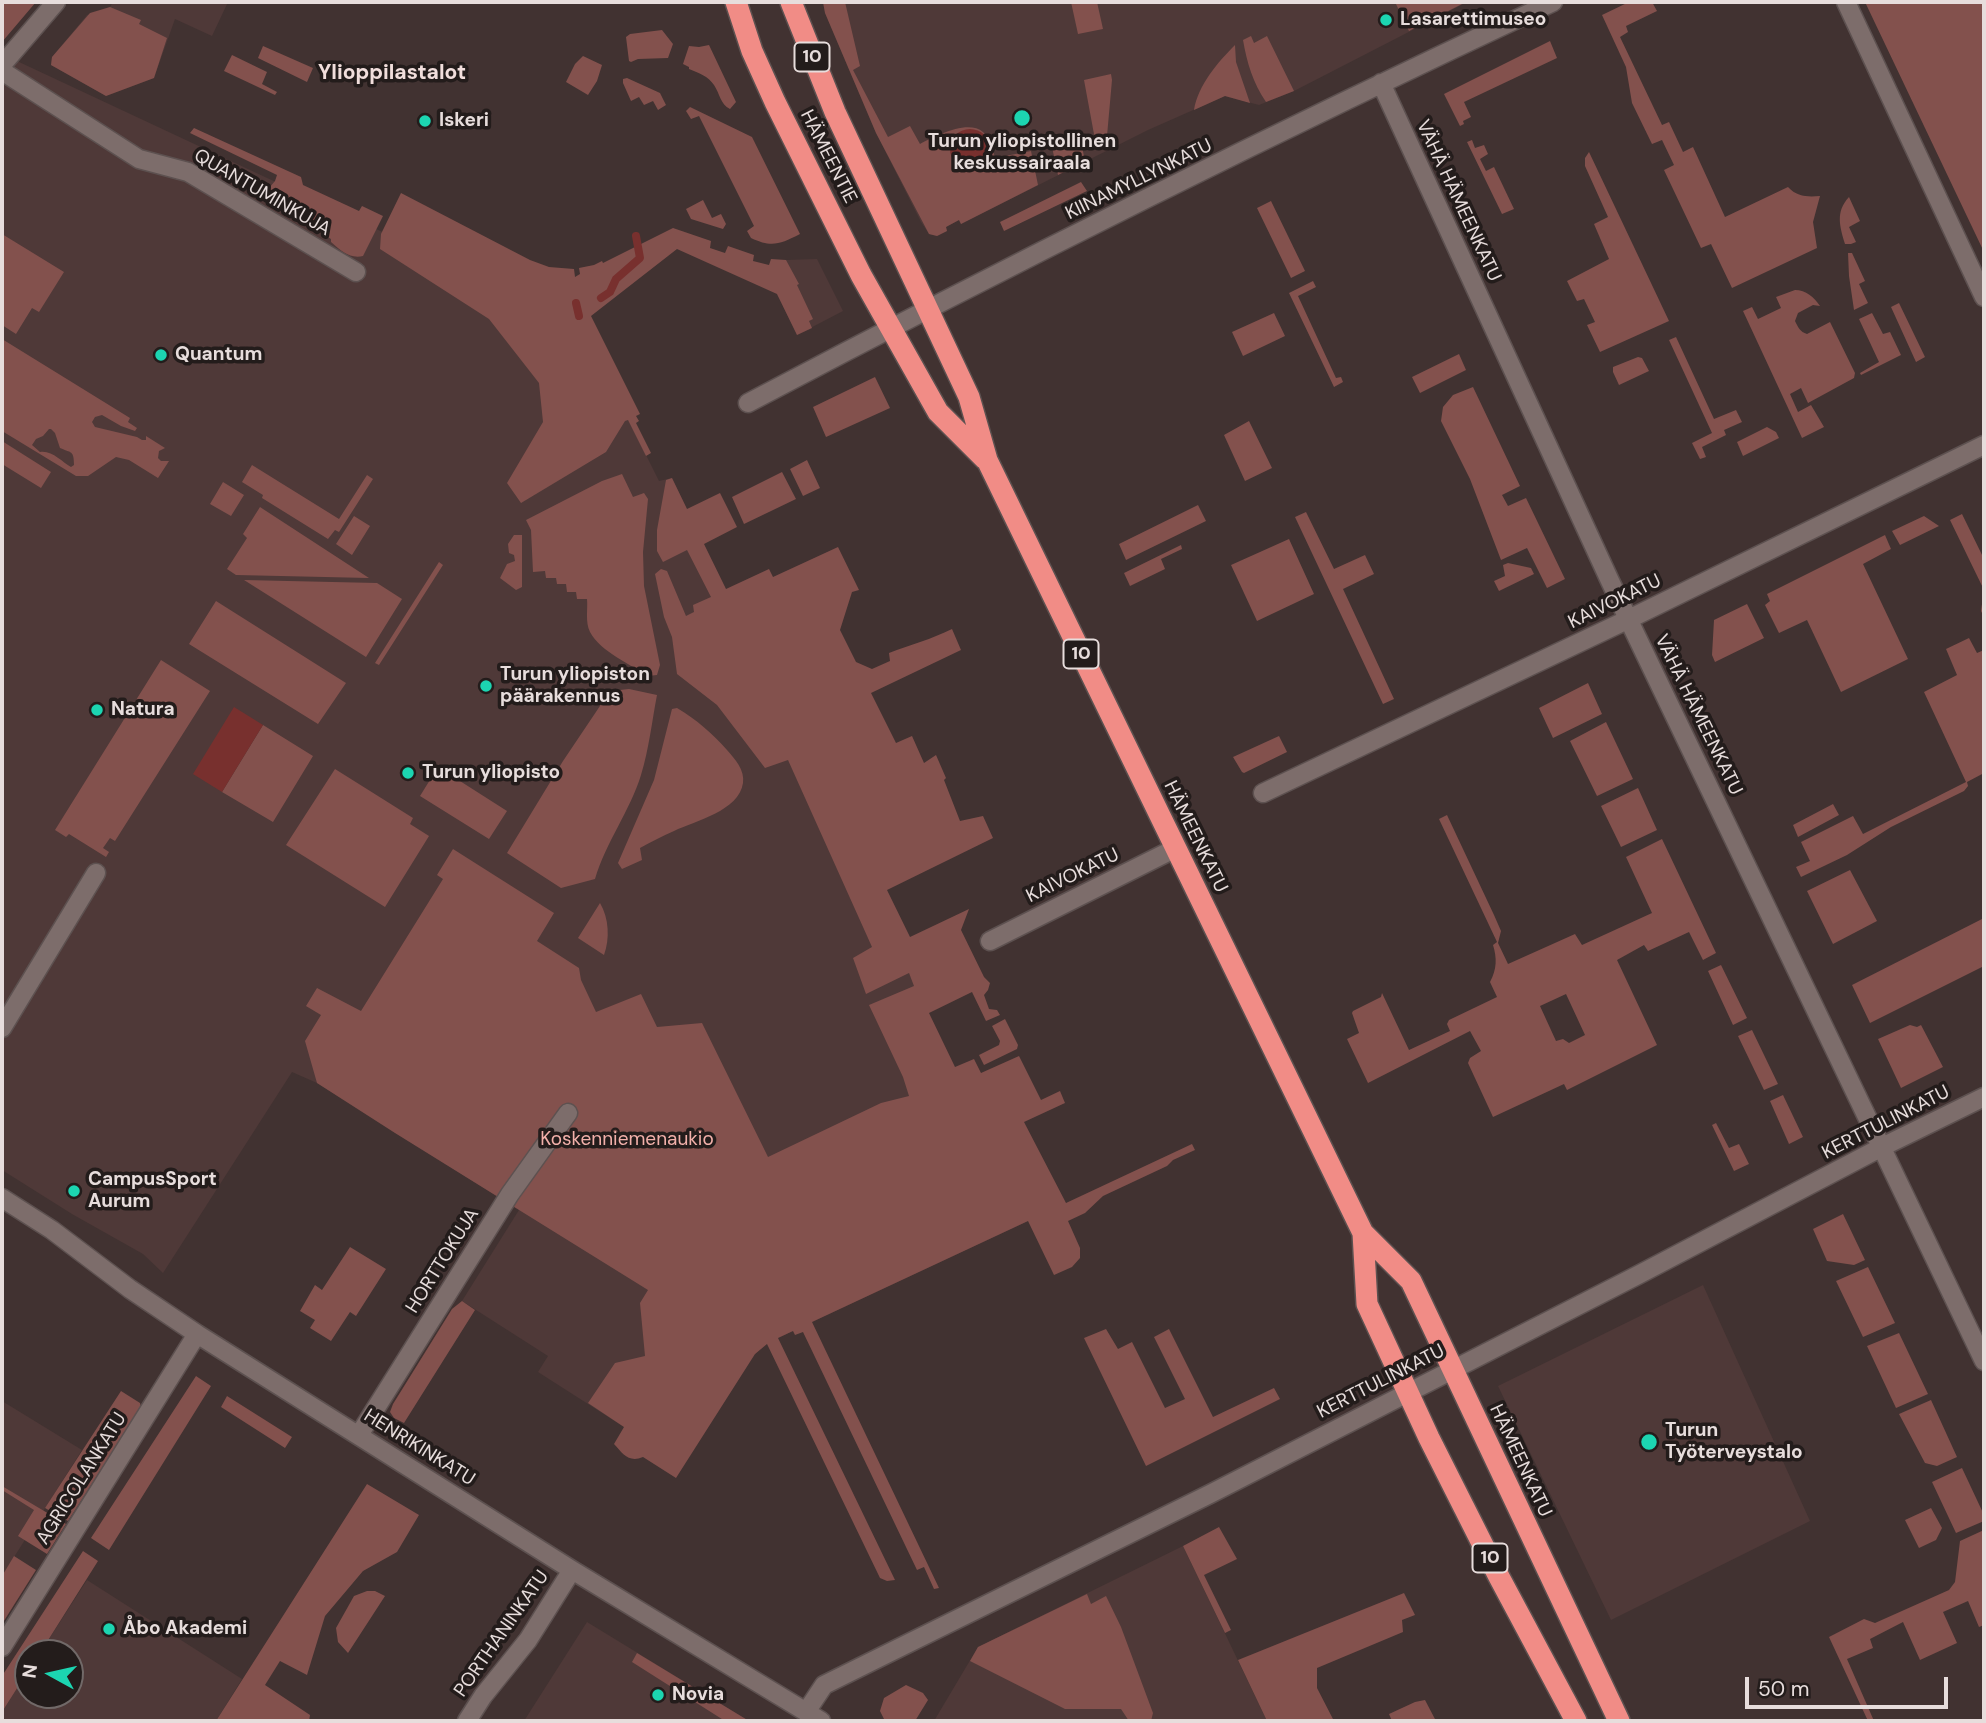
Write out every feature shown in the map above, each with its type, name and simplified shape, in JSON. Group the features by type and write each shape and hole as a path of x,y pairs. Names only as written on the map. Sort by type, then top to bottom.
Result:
{"highway":[{"name":"HÄMEENTIE","path":"736,2 752,51 775,102 890,328"},
{"name":"HÄMEENTIE","path":"791,2 835,112 928,309"},
{"name":"HÄMEENKATU","path":"928,309 970,397 987,460 1363,1233 1410,1281 1619,1721"},
{"name":"HÄMEENKATU","path":"890,328 938,412 987,460"},
{"name":"HÄMEENKATU","path":"1363,1233 1367,1304 1498,1575 1576,1721"}],"street":[{"path":"2,65 56,2"},
{"name":"KIINAMYLLYNKATU","path":"748,403 890,328 1381,83 1553,2"},
{"path":"1846,2 1984,297"},
{"name":"QUANTUMINKUJA","path":"2,71 139,159 188,172 356,272"},
{"name":"VÄHÄ HÄMEENKATU","path":"1381,83 1629,619 1984,1361"},
{"name":"KAIVOKATU","path":"1263,793 1629,619 1984,445"},
{"name":"KAIVOKATU","path":"990,941 1175,848"},
{"path":"2,1028 96,873"},
{"name":"KERTTULINKATU","path":"813,1716 824,1685 1210,1494 1984,1097"},
{"name":"HORTTOKUJA","path":"359,1435 503,1205 568,1113"},
{"name":"HENRIKINKATU","path":"2,1198 197,1334 572,1570 813,1716"},
{"name":"AGRICOLANKATU","path":"2,1647 197,1334"},
{"name":"PORTHANINKATU","path":"467,1721 483,1696 528,1640 572,1570"}],"shaded area":[{"path":"113,2 228,2 212,36 175,19 154,78 106,96 51,65 52,57 87,15 110,7"},
{"name":"Turun yliopistollinen keskussairaala","path":"823,2 1467,2 1294,91 1259,105 1225,96 1148,130 961,224 959,220 937,236 929,234 921,222 876,133 825,13"},
{"name":"Turun yliopisto","path":"2,54 528,300 628,419 659,481 672,478 1028,1221 767,1343 755,1354 624,1427 538,1372 548,1356 462,1301 519,1210 317,1083 292,1072 163,1273 143,1254 2,1170"},
{"path":"970,129 984,135 990,149 984,163 970,169 956,163 950,149 956,135"},
{"path":"817,259 843,311 797,335 777,294 786,260"},
{"path":"234,707 263,725 222,792 193,774"},
{"name":"Turun Työterveystalo","path":"1703,1285 1810,1521 1611,1620 1498,1386"},
{"path":"2,1401 82,1450 2,1576"},
{"path":"1183,1546 1267,1721 934,1721 978,1647"},
{"name":"Åbo Akademi","path":"87,1580 242,1679 216,1721 2,1721 2,1712 14,1693 14,1709 84,1709 84,1639 49,1639"},
{"path":"587,1622 749,1721 524,1721"}],"green space":[{"path":"2,2 36,2 2,42"},
{"path":"823,2 845,2 860,66 853,70 888,137 910,126 920,144 951,130 977,128 988,137 995,158 1031,151 1038,185 961,224 959,220 937,236 929,234 876,133 825,13"},
{"path":"1071,2 1097,2 1103,29 1078,34"},
{"path":"1395,2 1461,2 1462,4 1409,31"},
{"path":"1629,2 1652,2 1657,11 1626,26 1628,32 1620,37 1662,125 1669,122 1683,152 1693,147 1725,217 1788,187 1803,196 1820,196 1813,222 1817,248 1732,288 1711,244 1701,248 1664,170 1674,165 1662,140 1652,144 1632,103 1626,67 1602,15"},
{"path":"1865,2 1984,2 1984,252"},
{"path":"110,7 141,20 139,24 167,38 154,78 106,96 51,65 52,57 90,13"},
{"path":"662,30 673,44 668,58 629,61 626,37 630,34"},
{"path":"1251,36 1254,43 1267,36 1294,91 1266,102 1246,57 1243,40"},
{"path":"1550,41 1557,58 1464,102 1471,117 1460,126 1444,94"},
{"path":"709,45 736,102 730,109 722,102 709,79 683,64 689,46"},
{"path":"1235,45 1236,62 1250,103 1225,96 1194,110 1204,83"},
{"path":"263,46 313,68 307,82 258,58"},
{"path":"232,55 267,72 262,84 277,92 275,95 224,71"},
{"path":"583,56 602,65 597,81 588,95 566,82 575,64"},
{"path":"1111,74 1107,136 1104,143 1096,145 1084,80"},
{"path":"627,78 660,93 666,105 658,110 653,101 644,105 639,97 631,101 623,83 623,79"},
{"path":"690,107 752,137 800,234 776,244 751,238 747,231 754,226 699,116 691,119 686,111"},
{"path":"194,128 301,177 303,185 359,211 362,206 383,216 363,256 346,253 331,242 331,239 270,201 264,194 277,175 190,133"},
{"path":"1472,140 1475,148 1484,145 1488,154 1480,159 1486,171 1494,167 1514,209 1502,214 1467,142"},
{"path":"1081,142 1085,161 1058,175 1052,147"},
{"path":"1589,152 1669,321 1600,352 1587,325 1595,322 1584,299 1577,301 1567,281 1609,259 1594,224 1608,217 1585,166 1585,158"},
{"path":"1081,182 1087,191 1004,231 1000,222"},
{"path":"401,193 530,260 549,267 574,269 575,277 580,274 579,268 602,261 603,263 673,228 711,241 710,248 725,253 728,246 754,255 753,261 769,265 771,259 786,260 813,319 809,321 812,328 797,335 777,294 677,249 591,316 640,414 636,416 639,421 636,423 651,453 646,456 628,420 625,421 606,452 521,503 507,483 543,422 539,383 489,319 380,249 381,234"},
{"path":"1849,197 1860,221 1849,227 1856,242 1845,244 1840,214"},
{"path":"703,200 712,218 721,214 726,224 723,229 691,219 686,209"},
{"path":"1271,201 1305,271 1291,278 1257,208"},
{"path":"2,234 64,272 39,312 32,308 16,334 2,325"},
{"path":"1848,253 1852,253 1865,281 1859,284 1868,303 1854,310 1849,276"},
{"path":"1313,281 1316,287 1298,296 1336,378 1341,377 1343,382 1334,387 1289,293"},
{"path":"1795,290 1803,291 1820,306 1813,305 1798,313 1795,321 1800,329 1807,334 1830,322 1855,373 1854,378 1808,403 1801,388 1790,394 1798,412 1811,405 1824,427 1802,438 1743,311 1752,307 1758,319 1781,308 1776,297"},
{"path":"1899,303 1925,357 1916,362 1891,307"},
{"path":"1274,313 1285,336 1243,356 1232,332"},
{"path":"1872,313 1883,334 1890,332 1901,355 1861,375 1860,373 1879,362 1859,319"},
{"path":"1676,337 1714,419 1736,410 1742,422 1724,430 1726,435 1702,447 1706,457 1700,459 1692,443 1712,433 1669,340"},
{"path":"2,339 130,418 128,422 137,428 135,431 121,426 102,415 95,417 92,422 95,427 142,440 146,440 146,436 165,448 159,451 158,458 161,461 169,461 158,478 129,460 116,457 88,476 76,476 2,431","holes":["51,429 60,448 72,454 74,465 71,467 53,455 40,452 32,445"]},
{"path":"1459,354 1466,370 1420,393 1412,377"},
{"path":"1638,357 1642,358 1649,371 1619,385 1613,367"},
{"path":"875,377 890,408 826,437 813,407"},
{"path":"1473,387 1520,486 1502,495 1508,506 1526,498 1565,579 1547,588 1527,548 1501,560 1470,479 1441,421 1443,407 1453,395"},
{"path":"1249,421 1272,468 1245,481 1224,435"},
{"path":"1767,427 1776,432 1779,438 1743,456 1737,442"},
{"path":"2,441 51,472 41,488 2,464"},
{"path":"807,460 820,488 803,496 790,469"},
{"path":"252,465 339,519 367,475 373,479 339,532 335,530 328,539 262,498 263,495 242,482"},
{"path":"782,472 796,499 744,524 732,497"},
{"path":"622,474 633,497 644,493 648,499 643,552 644,586 660,665 657,675 648,676 601,646 590,632 587,599 577,599 576,592 567,592 566,584 557,584 556,578 546,578 545,571 533,572 531,530 526,520 602,481"},
{"name":"Koskenniemenaukio","path":"672,478 687,509 720,493 737,527 704,544 726,589 769,569 773,577 838,547 859,590 852,592 840,630 856,662 872,669 890,661 889,653 952,629 961,650 871,693 896,743 912,736 924,763 936,755 960,821 983,816 993,838 887,890 910,937 969,909 961,930 984,977 990,983 984,995 989,1009 997,1010 1000,1015 986,1021 972,992 929,1013 955,1067 974,1059 981,1073 1019,1056 1041,1100 1060,1091 1065,1103 1024,1122 1066,1203 1192,1144 1195,1150 1103,1196 1085,1213 1068,1221 1080,1248 1080,1258 1072,1267 1054,1275 1028,1221 812,1322 939,1588 934,1589 924,1567 917,1570 803,1332 795,1335 793,1331 778,1338 895,1580 880,1578 767,1344 755,1354 676,1478 643,1457 634,1459 623,1454 614,1444 624,1427 588,1403 615,1363 645,1356 640,1303 648,1290 317,1083 305,1041 321,1015 306,1006 317,988 361,1011 443,879 437,875 453,849 554,913 537,941 579,968 581,980 596,1012 641,994 657,1027 702,1023 768,1157 881,1103 909,1096 903,1077 869,1005 914,986 909,973 866,994 853,958 872,947 788,760 765,768 717,705 677,674 672,637 664,617 655,574 661,569 667,571 686,616 694,612 693,605 711,597 687,550 663,562 657,551 657,530 666,480"},
{"path":"223,482 244,495 231,516 210,504"},
{"path":"1198,505 1206,521 1126,560 1119,544"},
{"path":"260,507 369,578 236,575 227,569 247,538 243,534"},
{"path":"1306,512 1334,569 1365,555 1374,574 1343,589 1394,699 1383,704 1295,517"},
{"path":"1962,514 1984,559 1984,590 1950,520"},
{"path":"354,516 370,526 352,555 336,544"},
{"path":"1924,516 1939,526 1900,545 1892,531"},
{"path":"514,535 522,535 522,587 516,590 500,578 507,564 515,561 514,555 509,553 508,544"},
{"path":"1885,535 1891,549 1863,564 1908,659 1841,692 1807,620 1779,633 1765,605 1770,601 1767,594"},
{"path":"1289,539 1314,594 1257,621 1231,565"},
{"path":"1181,545 1182,549 1161,559 1165,569 1130,586 1124,573"},
{"path":"439,562 443,565 379,665 375,663"},
{"path":"1508,563 1531,568 1534,574 1499,591 1494,581 1505,576 1503,565"},
{"path":"244,580 377,583 402,599 366,657"},
{"path":"1984,590 1984,617 1981,611"},
{"path":"216,601 346,683 318,724 189,644"},
{"path":"1747,604 1764,638 1715,662 1712,655 1714,620"},
{"path":"1969,638 1977,653 1984,650 1984,773 1967,782 1968,786 1964,791 1891,827 1847,855 1801,877 1796,867 1810,861 1801,842 1853,816 1863,834 1966,782 1924,692 1957,675 1946,649"},
{"path":"161,660 210,691 115,841 110,838 103,848 109,852 106,857 69,834 66,837 55,830"},
{"path":"1588,683 1602,714 1553,738 1539,708"},
{"path":"629,689 657,695 641,775 595,879 561,888 507,853 604,700 620,690"},
{"path":"677,708 710,732 736,761 743,778 740,793 715,814 640,848 642,860 622,869 618,863 654,780 672,709"},
{"path":"1606,722 1633,779 1597,796 1570,741"},
{"path":"263,725 313,756 273,822 222,792"},
{"path":"1279,736 1287,752 1242,772 1233,757"},
{"path":"438,767 507,811 489,839 420,796"},
{"path":"335,769 413,818 410,824 429,836 385,907 286,845"},
{"path":"1638,788 1657,830 1621,847 1601,806"},
{"path":"1833,804 1839,815 1798,837 1793,825"},
{"path":"1447,815 1501,931 1498,943 1508,964 1575,934 1582,945 1652,913 1626,857 1662,839 1716,953 1703,960 1689,932 1648,951 1644,945 1617,960 1657,1045 1567,1090 1564,1084 1493,1117 1468,1063 1470,1058 1481,1051 1470,1031 1368,1083 1347,1039 1359,1033 1353,1011 1381,997 1382,993 1409,1050 1450,1031 1447,1024 1449,1020 1497,997 1490,982 1496,963 1493,945 1497,942 1439,819","holes":["1566,994 1585,1035 1569,1043 1563,1039 1556,1041 1540,1006"]},
{"path":"1850,870 1877,921 1833,944 1807,891"},
{"path":"600,903 608,929 604,955 578,938"},
{"path":"1984,918 1984,966 1870,1023 1852,985"},
{"path":"1721,965 1747,1018 1733,1025 1708,971"},
{"path":"1005,1019 1018,1045 1017,1049 984,1065 979,1055 999,1045 1000,1041 992,1026"},
{"path":"1910,1025 1921,1025 1943,1067 1901,1088 1878,1039"},
{"path":"1752,1030 1778,1084 1764,1090 1738,1036"},
{"path":"1783,1095 1803,1137 1789,1144 1770,1101"},
{"path":"1716,1123 1729,1148 1739,1144 1749,1164 1734,1171 1712,1125"},
{"path":"1843,1214 1865,1260 1854,1265 1827,1261 1813,1229"},
{"path":"350,1247 386,1269 356,1316 350,1312 331,1341 310,1328 315,1320 300,1311 315,1285 322,1290"},
{"path":"1868,1267 1895,1323 1863,1337 1836,1281"},
{"path":"462,1301 475,1310 404,1423 394,1418 390,1412 393,1404 452,1309"},
{"path":"1106,1329 1118,1349 1132,1342 1165,1408 1185,1399 1154,1337 1169,1329 1213,1417 1274,1388 1280,1399 1146,1466 1084,1338"},
{"path":"1899,1333 1928,1394 1896,1408 1867,1346"},
{"path":"196,1376 211,1386 109,1550 91,1538"},
{"path":"121,1391 140,1403 141,1407 68,1521 45,1508"},
{"path":"227,1396 292,1437 285,1448 221,1407"},
{"path":"1931,1400 1957,1457 1937,1466 1925,1463 1899,1414"},
{"path":"1962,1468 1984,1515 1984,1521 1956,1533 1932,1482"},
{"path":"367,1484 419,1515 397,1552 363,1571 325,1616 307,1675 280,1661 265,1685 310,1715 309,1721 216,1721"},
{"path":"2,1486 66,1524 47,1554 18,1536 34,1510 2,1490"},
{"path":"1931,1508 1942,1528 1936,1540 1919,1548 1905,1520"},
{"path":"1219,1527 1237,1559 1204,1575 1231,1630 1225,1633 1183,1546"},
{"path":"1984,1530 1984,1625 1979,1627 1968,1601 1943,1612 1957,1643 1920,1660 1903,1622 1870,1639 1873,1648 1847,1659 1874,1721 1868,1721 1829,1637 1864,1619 1875,1623 1949,1590 1955,1582 1960,1541"},
{"path":"83,1551 98,1561 49,1639 26,1639"},
{"path":"14,1556 36,1570 2,1624 2,1576"},
{"path":"375,1591 385,1596 348,1653 338,1642 336,1628 354,1596"},
{"path":"1404,1593 1415,1615 1402,1620 1403,1632 1317,1668 1317,1688 1334,1721 1267,1721 1238,1660"},
{"path":"1087,1594 1091,1604 1106,1596 1121,1627 1153,1713 1151,1721 1129,1721 1121,1709 1065,1709 970,1661 978,1647"},
{"path":"637,1653 749,1721 725,1721 632,1662"},
{"path":"14,1657 14,1693 2,1712 2,1676"},
{"path":"906,1685 923,1693 928,1700 915,1721 885,1721 880,1711 884,1698"},
{"path":"1425,1700 1436,1721 1392,1721 1389,1714"}],"waterway":[{"path":"601,298 610,292 616,279 640,258 636,236"},
{"path":"576,303 579,316"}],"place":[{"name":"Lasarettimuseo","path":"1386,20"},
{"name":"Turun yliopistollinen keskussairaala","path":"1022,118"},
{"name":"Iskeri","path":"425,121"},
{"name":"Quantum","path":"161,355"},
{"name":"Turun yliopiston päärakennus","path":"486,686"},
{"name":"Natura","path":"97,710"},
{"name":"Turun yliopisto","path":"408,773"},
{"name":"CampusSport Aurum","path":"74,1191"},
{"name":"Turun Työterveystalo","path":"1649,1442"},
{"name":"Åbo Akademi","path":"109,1629"},
{"name":"Novia","path":"658,1695"}],"district":[{"name":"Ylioppilastalot","path":"392,73"}]}
